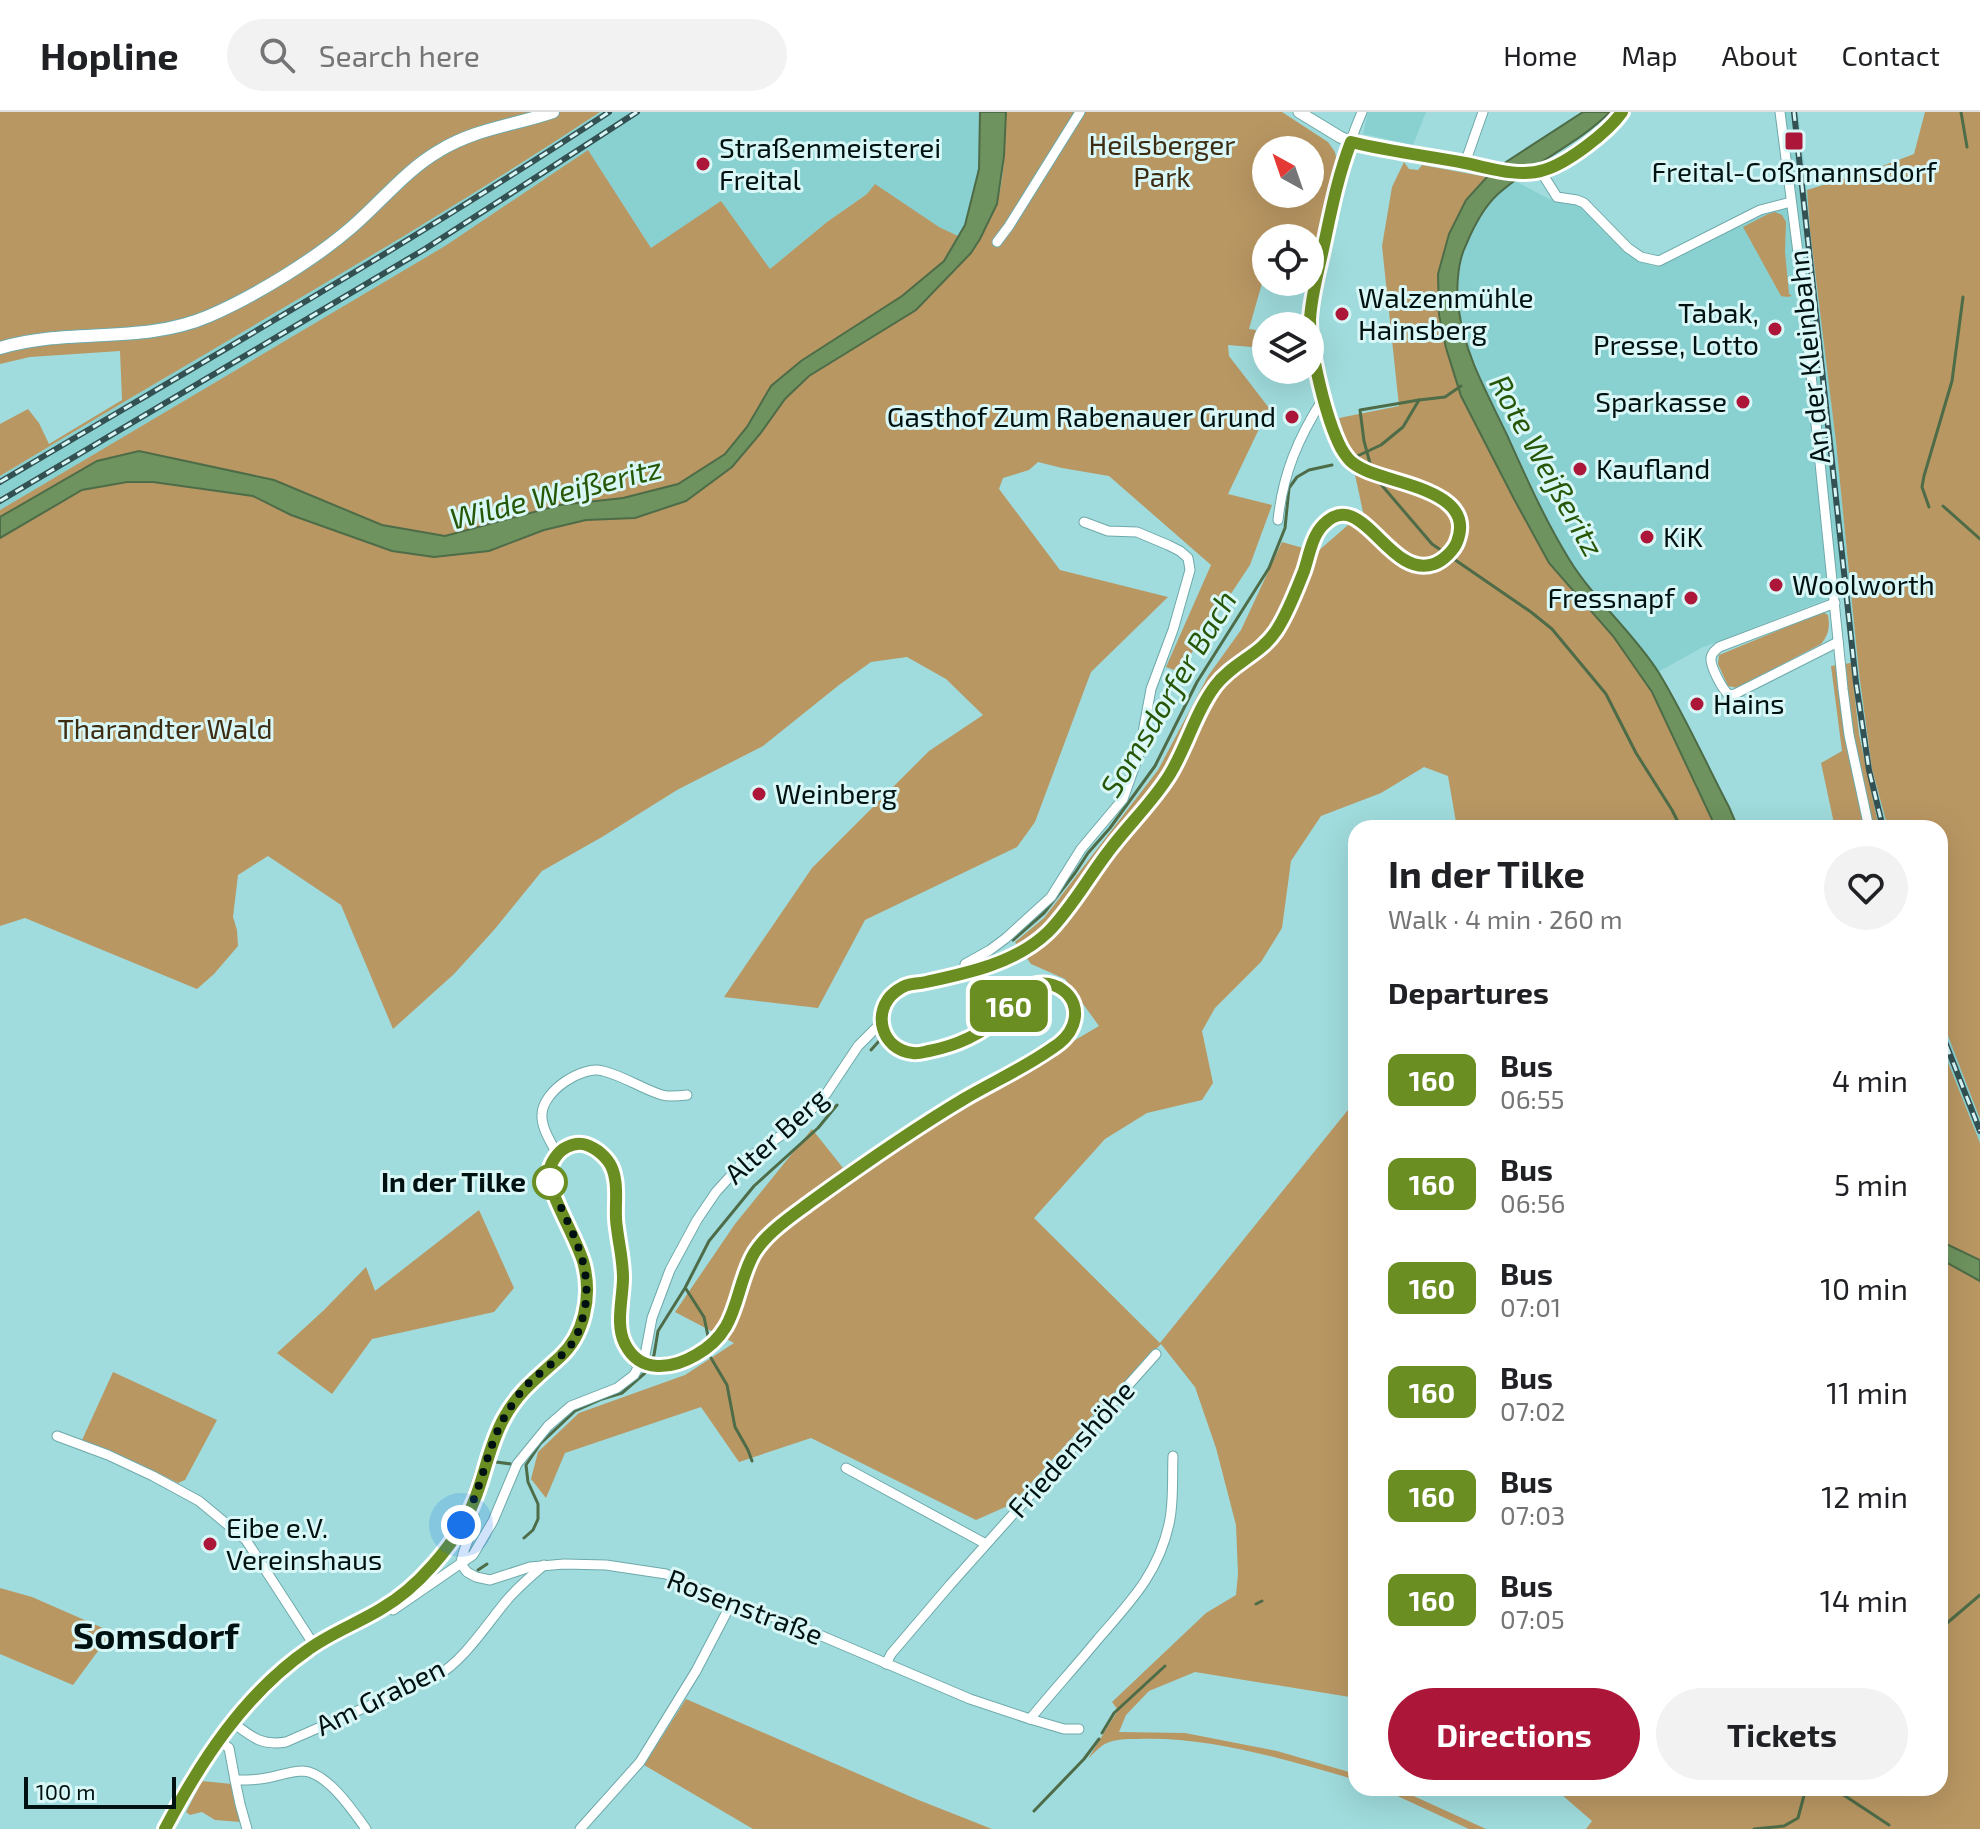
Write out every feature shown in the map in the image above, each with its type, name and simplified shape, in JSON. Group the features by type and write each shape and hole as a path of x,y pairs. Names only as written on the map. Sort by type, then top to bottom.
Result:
{"main road":[{"path":"0,348 42,338 140,334 208,317 325,248 437,152 466,137 553,112"}],"street":[{"path":"997,242 1080,112"},
{"path":"1299,112 1351,142 1495,170 1529,172 1543,171 1586,146 1615,122 1622,112"},
{"path":"165,1829 192,1780 232,1722 267,1682 314,1645 389,1605 430,1569 469,1513 503,1420 525,1387 574,1342 580,1329 587,1281 581,1255 549,1180 550,1166 557,1154 581,1143 595,1148 607,1158 612,1168 616,1226 623,1264 621,1324 624,1343 632,1354 647,1364 664,1367 690,1359 718,1339 728,1324 753,1255 765,1239 805,1206 888,1148 959,1102 1052,1049 1068,1036 1075,1019 1074,1003 1064,989 1049,983 1031,985 1016,995 993,1023 966,1039 924,1052 909,1054 897,1048 881,1026 881,1013 886,1001 906,985 1002,961 1034,944 1053,927 1108,852 1167,780 1199,712 1219,679 1261,650 1276,632 1323,524 1335,516 1347,515 1373,529 1392,552 1409,565 1432,565 1444,559 1456,546 1460,534 1459,516 1448,503 1434,493 1354,465 1344,456 1323,399 1310,331 1312,306 1343,163 1362,112"},
{"path":"1465,163 1483,112"},
{"name":"An der Kleinbahn","path":"1780,112 1849,735 1867,820"},
{"path":"1543,171 1557,197 1584,203 1628,248 1641,257 1659,261 1760,210 1791,202"},
{"path":"1278,520 1289,463 1323,399"},
{"path":"965,972 965,964 998,944 1051,897 1081,849 1123,799 1139,754 1151,689 1173,630 1190,570 1188,558 1168,545 1137,532 1108,531 1084,522"},
{"path":"1835,603 1719,647 1711,655 1710,661 1729,695 1838,642"},
{"name":"Alter Berg","path":"647,1364 652,1318 667,1278 682,1246 716,1192 745,1160 798,1124 826,1094 866,1036 881,1026"},
{"path":"557,1154 544,1128 543,1107 554,1091 577,1075 593,1069 605,1071 664,1096 687,1095"},
{"name":"Friedenshöhe","path":"886,1664 891,1654 986,1544 1156,1354"},
{"path":"393,1610 473,1555 484,1539 517,1464 548,1426 571,1406 617,1388 647,1364"},
{"path":"57,1436 108,1455 199,1501 246,1540 314,1645"},
{"path":"1030,1719 1149,1577 1169,1523 1173,1456"},
{"name":"Friedenshöhe","path":"846,1468 986,1544"},
{"path":"461,1564 475,1521 474,1515 469,1513"},
{"name":"Rosenstraße","path":"461,1564 476,1577 490,1580 530,1567 572,1563 666,1574 731,1604 789,1622 970,1699 1064,1729 1079,1729"},
{"name":"Am Graben","path":"232,1722 269,1745 286,1742 435,1677 479,1637 512,1595 544,1565"},
{"path":"580,1829 640,1762 696,1671 731,1604"},
{"path":"219,1741 229,1748 247,1829"},
{"path":"235,1780 260,1780 292,1772 309,1772 337,1792 366,1829"}],"shaded area":[{"path":"600,112 980,112 979,169 965,225 958,236 867,194 770,269 651,248 588,151 446,246 0,510 0,476 408,233"},
{"path":"980,112 1006,112 1004,156 997,204 971,253 916,310 809,376 785,399 732,467 686,501 635,518 586,520 544,530 489,551 434,557 392,551 291,515 253,496 153,482 127,482 82,490 0,538 0,517 97,461 139,451 274,480 382,525 445,536 560,505 623,498 678,484 725,454 747,427 771,386 801,361 902,296 944,261 965,225 979,169"},
{"path":"1368,112 1426,112 1413,145 1363,134"},
{"path":"1583,112 1610,112 1525,173 1488,205 1463,252 1459,269 1459,311 1466,343 1478,374 1552,529 1579,574 1659,673 1735,820 1712,820 1652,692 1613,636 1549,563 1461,396 1439,315 1438,274 1449,234 1466,200 1506,162"},
{"path":"1785,112 1798,112 1859,673 1872,769 1886,820 1877,820 1866,773 1843,593 1701,648 1658,672 1569,560 1485,388 1465,338 1459,309 1459,274 1464,248 1496,196 1515,181 1549,199 1587,203 1652,266 1796,197"},
{"path":"1948,1036 1980,1119 1980,1143 1948,1062"},
{"path":"1948,1245 1980,1260 1980,1281 1948,1263"}],"green space":[{"path":"0,112 600,112 377,252 0,476 0,424 28,409 49,444 122,400 120,351 30,357 0,364"},
{"name":"Tharandter Wald","path":"1006,112 1282,112 1319,136 1252,136 1252,208 1324,208 1324,139 1328,142 1335,152 1337,163 1323,224 1252,224 1252,296 1258,296 1249,329 1252,329 1252,347 1228,345 1229,356 1269,408 1228,494 1272,505 1250,565 1179,672 1166,667 1211,565 1109,476 1038,462 1029,470 1003,478 999,489 1060,570 1168,597 1091,672 1035,822 1017,847 865,920 818,1008 724,997 812,868 929,751 983,715 946,679 907,657 871,662 763,746 677,790 542,871 454,974 393,1029 341,905 268,856 238,875 233,917 238,946 197,989 25,918 0,926 0,538 82,490 127,482 153,482 253,496 291,515 392,551 544,530 586,520 635,518 686,501 760,434 785,399 809,376 956,269 984,231 996,206 1003,172"},
{"path":"1925,112 1980,112 1980,1119 1948,1036 1948,820 1886,820 1872,769 1807,190 1914,154"},
{"path":"588,150 651,248 721,201 770,269 867,194 875,184 939,227 958,236 944,261 903,296 801,361 771,386 747,427 725,454 678,484 623,498 560,505 445,536 382,525 274,480 139,451 97,461 0,517 0,510 445,246"},
{"path":"1404,162 1409,169 1418,170 1422,165 1487,177 1466,200 1449,234 1438,274 1446,348 1613,636 1652,692 1712,820 1456,820 1448,776 1424,767 1381,793 1321,816 1291,861 1282,928 1261,962 1215,1008 1202,1031 1213,1083 1202,1100 1147,1113 1105,1139 1034,1218 1160,1343 1348,1110 1348,1697 1195,1672 1149,1691 1126,1715 1119,1732 1185,1733 1277,1751 1348,1772 1348,1778 1248,1751 1192,1741 1114,1741 1102,1746 1088,1759 1118,1710 1112,1702 1206,1613 1236,1595 1236,1525 1216,1448 1195,1387 1161,1344 1012,1504 976,1520 811,1438 739,1462 701,1407 565,1453 546,1498 531,1479 538,1452 579,1413 685,1375 734,1343 675,1312 735,1224 812,1129 843,1168 942,1103 949,1114 1099,1026 1065,979 1031,964 1015,942 1044,918 1158,770 1208,676 1241,630 1282,542 1317,552 1363,512 1339,418 1399,406 1382,246 1392,187"},
{"path":"1775,212 1782,215 1786,222 1785,252 1789,294 1792,296 1787,297 1781,296 1743,227"},
{"path":"1823,612 1828,615 1829,627 1821,644 1737,688 1728,686 1718,664 1719,655"},
{"path":"1851,663 1859,734 1877,820 1833,820 1821,763 1842,751 1831,666"},
{"path":"1948,1062 1980,1143 1980,1260 1948,1245"},
{"path":"479,1210 514,1288 494,1312 372,1339 332,1394 277,1353 366,1267 375,1291"},
{"path":"1948,1263 1980,1281 1980,1829 1586,1829 1592,1821 1563,1796 1948,1796"},
{"path":"113,1372 217,1420 185,1480 178,1483 160,1474 147,1472 82,1440"},
{"path":"0,1588 32,1597 112,1632 73,1685 0,1654"},
{"path":"686,1699 992,1829 753,1829 644,1765"},
{"path":"202,1781 232,1784 241,1822 215,1820 202,1812 190,1815 186,1812"},
{"path":"1397,1796 1414,1796 1486,1829 1469,1829"}],"waterway":[{"path":"1961,112 1967,147"},
{"path":"1929,507 1922,487 1952,381 1963,297"},
{"name":"Somsdorfer Bach","path":"1353,458 1381,445 1403,427 1419,400 1445,397 1461,386"},
{"path":"1371,467 1360,410 1419,400"},
{"name":"Somsdorfer Bach","path":"1013,940 1044,913 1155,766 1197,682 1269,568 1285,528 1289,488 1297,477 1309,470 1332,465"},
{"path":"1373,475 1432,544 1552,629 1606,694 1636,753 1677,820"},
{"path":"1943,506 1980,539"},
{"name":"Somsdorfer Bach","path":"871,1050 880,1040"},
{"name":"Somsdorfer Bach","path":"524,1538 533,1530 538,1519 538,1504 528,1482 526,1465 540,1444 575,1411 622,1393 645,1373 654,1355 658,1331 709,1241 754,1186 818,1128 837,1105"},
{"path":"686,1289 704,1317 708,1336"},
{"path":"618,1343 623,1353"},
{"path":"711,1358 727,1385 735,1427 752,1461"},
{"path":"628,1360 632,1365"},
{"path":"467,1500 480,1460"},
{"path":"496,1462 511,1464"},
{"name":"Somsdorfer Bach","path":"478,1570 487,1564"},
{"path":"1948,1622 1980,1595"},
{"path":"1256,1604 1262,1601"},
{"path":"1102,1733 1114,1713 1165,1666"},
{"path":"1034,1811 1099,1739"},
{"path":"1754,1829 1784,1826 1798,1818 1804,1796"},
{"path":"1845,1796 1889,1825"}],"railway":[{"path":"0,482 383,255 609,112"},
{"path":"0,501 425,249 637,112"},
{"path":"1794,112 1856,683 1869,770 1881,820"},
{"path":"1948,1049 1980,1131"}],"bus line":[{"name":"160","path":"165,1829 192,1780 232,1722 267,1682 314,1645 389,1605 430,1569 469,1513 479,1491 494,1439 514,1402 525,1387 574,1342 580,1329 587,1281 581,1255 549,1180 550,1166 557,1154 581,1143 595,1148 607,1158 612,1168 616,1226 623,1264 621,1324 624,1343 632,1354 654,1367 664,1367 690,1359 704,1350 718,1339 728,1324 753,1255 765,1239 805,1206 888,1148 959,1102 1052,1049 1068,1036 1075,1019 1074,1003 1064,989 1049,983 1031,985 1016,995 993,1023 966,1039 924,1052 909,1054 897,1048 881,1026 881,1013 886,1001 906,985 1002,961 1034,944 1053,927 1114,844 1167,780 1199,712 1219,679 1261,650 1276,632 1323,524 1335,516 1347,515 1358,520 1373,529 1392,552 1409,565 1438,563 1456,546 1460,534 1459,516 1448,503 1434,493 1354,465 1344,456 1323,399 1310,331 1313,292 1343,163 1351,142 1495,170 1543,171 1586,146 1615,122 1622,112"}],"place":[{"name":"Freital-Coßmannsdorf","path":"1794,141"},
{"name":"Straßenmeisterei Freital","path":"703,164"},
{"name":"Walzenmühle Hainsberg","path":"1342,314"},
{"name":"Tabak, Presse, Lotto","path":"1775,329"},
{"name":"Sparkasse","path":"1743,402"},
{"name":"Gasthof Zum Rabenauer Grund","path":"1292,417"},
{"name":"Kaufland","path":"1580,469"},
{"name":"KiK","path":"1647,537"},
{"name":"Woolworth","path":"1776,585"},
{"name":"Fressnapf","path":"1691,598"},
{"name":"Hains","path":"1697,704"},
{"name":"Weinberg","path":"759,794"},
{"name":"In der Tilke","path":"550,1182"},
{"name":"Eibe e.V. Vereinshaus","path":"210,1544"}],"district":[{"name":"Somsdorf","path":"156,1636"}],"route":[{"path":"461,1525 479,1491 486,1462 503,1420 525,1387 563,1355 580,1329 585,1305 585,1269 550,1182"}],"park label":[{"name":"Heilsberger Park","path":"1162,161"}],"water label":[{"name":"Rote Weißeritz","path":"1546,466"},
{"name":"Wilde Weißeritz","path":"556,494"}]}
